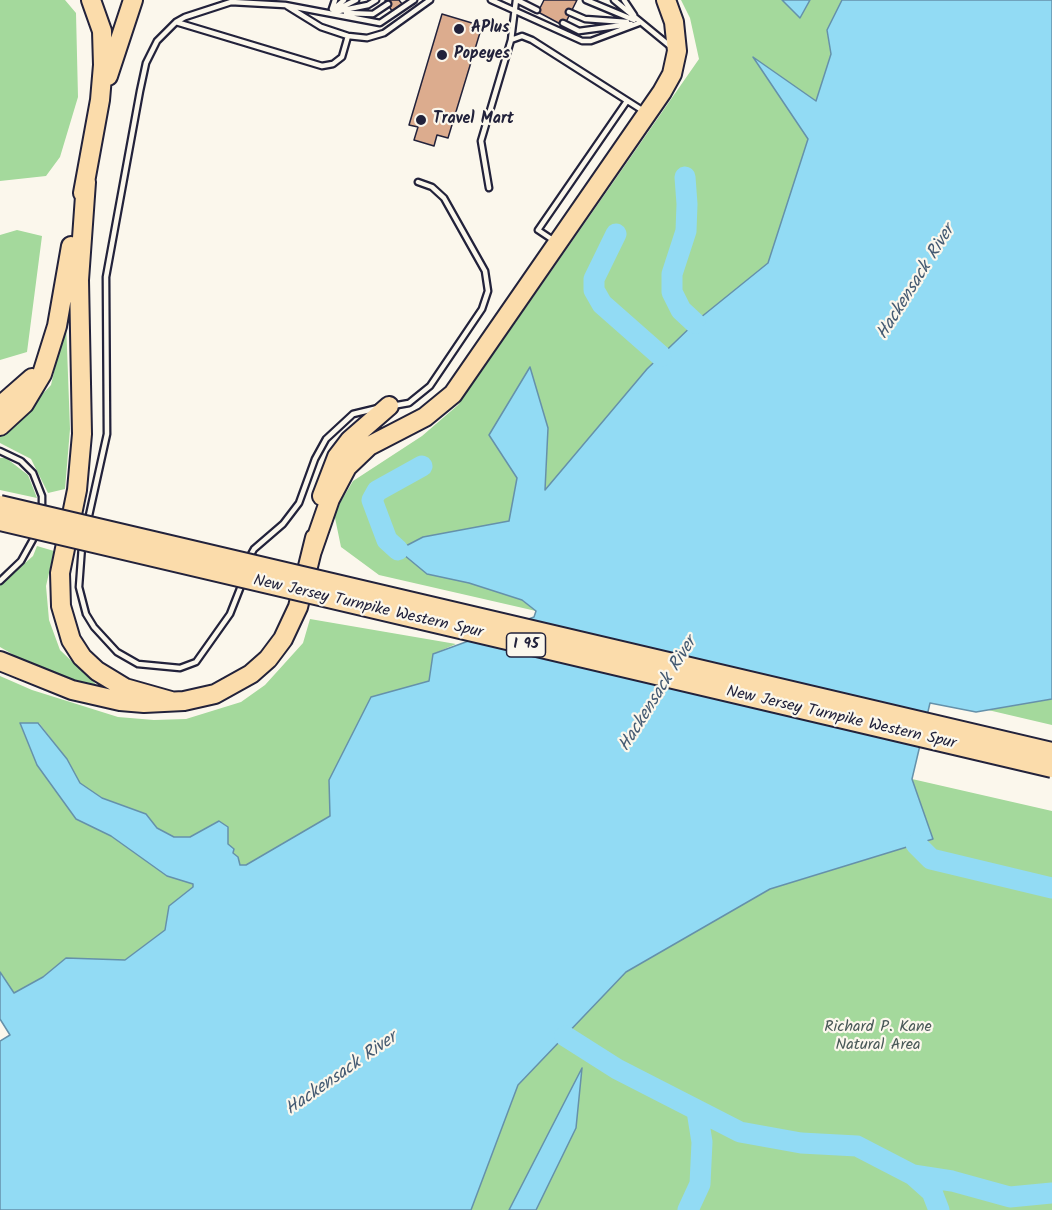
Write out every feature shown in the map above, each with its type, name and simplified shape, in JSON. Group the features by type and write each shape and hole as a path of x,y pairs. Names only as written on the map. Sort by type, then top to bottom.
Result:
{"highway":[{"path":"0,426 24,404 39,381 48,358 86,182 100,100 102,31 92,0"},
{"path":"312,550 330,499 347,468 369,446 425,417 453,394 672,74 677,51 674,22 666,0"},
{"path":"100,100 119,41 135,5"},
{"path":"86,182 79,280 82,434 77,490 60,573 61,606 71,640 97,671 124,688 171,701"},
{"path":"0,406 27,384 48,358"},
{"path":"0,661 65,688 104,698 144,703 194,700 224,690 251,674 284,639 294,618 312,550 324,488 333,463 350,440 389,406"},
{"name":"New Jersey Turnpike Western Spur","path":"0,505 1052,752"},
{"name":"New Jersey Turnpike Western Spur","path":"0,521 1052,768"},
{"path":"0,656 23,670"}],"lane":[{"path":"331,12 337,0"},
{"path":"331,12 344,0"},
{"path":"331,12 356,0"},
{"path":"331,12 368,5 376,0"},
{"path":"414,0 380,23 331,12 255,1 238,1 214,6 176,22 158,41 146,63 106,277 107,434 80,566 82,607 94,627 117,652 138,664 180,668 196,662 236,603 251,554 283,524 298,503 315,459 326,439 357,412 409,404 430,386 482,309 488,291 485,271 444,198 432,187 418,182"},
{"path":"285,5 321,27 348,36 367,38 379,35 430,0"},
{"path":"491,0 582,41 591,41 639,22"},
{"path":"489,188 482,141 511,40 516,0 537,10"},
{"path":"586,0 639,22"},
{"path":"614,0 677,51"},
{"path":"624,0 639,22"},
{"path":"331,12 373,14 388,4"},
{"path":"570,12 585,19 639,22"},
{"path":"176,22 322,66 333,64 342,57 348,36"},
{"path":"564,23 579,31 639,22"},
{"path":"511,40 522,36 532,40 646,113"},
{"path":"558,243 538,230 627,101"},
{"path":"0,451 15,456 28,467 37,480 43,504 40,523 32,543 21,561 0,581"}],"green space":[{"path":"0,0 65,0 76,13 78,97 60,157 46,176 0,181"},
{"path":"681,0 782,0 800,17 810,0 842,0 827,30 831,54 816,101 755,59 809,139 768,263 700,318 647,369 545,491 548,428 489,435 517,478 509,521 423,537 427,574 469,583 522,600 536,611 379,575 341,547 334,513 353,481 422,436 458,405 699,59 690,18"},
{"path":"17,230 42,236 27,352 0,360 0,235"},
{"path":"66,321 70,429 65,489 48,493 31,459 0,443 0,434 18,420 51,385"},
{"path":"0,458 6,458 28,475 37,498 0,490"},
{"path":"37,546 54,551 46,586 49,620 60,650 104,692 38,669 0,647 0,585 33,556"},
{"path":"310,619 456,644 433,654 429,681 371,698 329,780 330,816 246,866 240,865 228,844 228,828 208,829 190,837 174,837 157,828 146,814 102,798 79,783 67,759 39,723 20,724 37,765 76,819 111,836 167,876 193,884 193,887 169,906 166,930 125,960 66,958 43,977 14,993 0,972 0,676 32,690 118,717 154,720 186,719 241,702 265,685 303,643"},
{"path":"1052,699 1052,725 988,710"},
{"name":"Richard P. Kane Natural Area","path":"912,779 1052,811 1052,1210 471,1210 518,1085 626,972 770,889 933,839"}],"water":[{"path":"782,0 810,0 800,18"},
{"name":"Hackensack River","path":"842,0 1052,0 1052,699 976,712 930,703 912,779 933,839 770,889 626,972 518,1085 471,1210 0,1210 0,1041 10,1035 0,1019 0,972 14,993 43,977 66,958 125,960 165,930 169,906 193,887 193,884 167,876 111,836 76,819 37,765 20,723 38,723 67,759 80,783 102,798 146,814 157,828 174,837 190,837 219,821 228,827 228,844 234,849 233,853 238,857 240,865 246,865 330,816 329,780 371,697 429,681 433,654 534,617 536,611 522,600 469,583 427,574 398,550 423,537 509,521 517,478 489,435 530,367 548,428 545,490 647,369 700,318 768,263 808,139 753,57 816,101 831,54 827,30"},
{"path":"582,1068 576,1128 536,1210 509,1210"}],"building":[{"path":"385,0 399,0 402,4 392,11"},
{"path":"544,0 577,0 564,26 538,12"},
{"path":"442,14 482,26 448,138 437,135 434,146 414,140 418,127 409,125"}],"waterway":[{"path":"685,177 686,231 672,274 672,292 681,310 695,323"},
{"path":"616,234 594,279 594,290 602,304 661,356"},
{"path":"398,550 387,540 372,500 377,491 422,466"},
{"path":"916,844 931,859 1052,888"},
{"path":"565,1036 617,1069 740,1132 801,1143 857,1146 913,1175 932,1192 939,1210"},
{"path":"688,1210 700,1184 702,1142 697,1111"},
{"path":"913,1175 952,1181 1010,1197 1052,1193"}],"place":[{"name":"APlus","path":"459,29"},
{"name":"Popeyes","path":"442,55"},
{"name":"Travel Mart","path":"421,120"}]}
